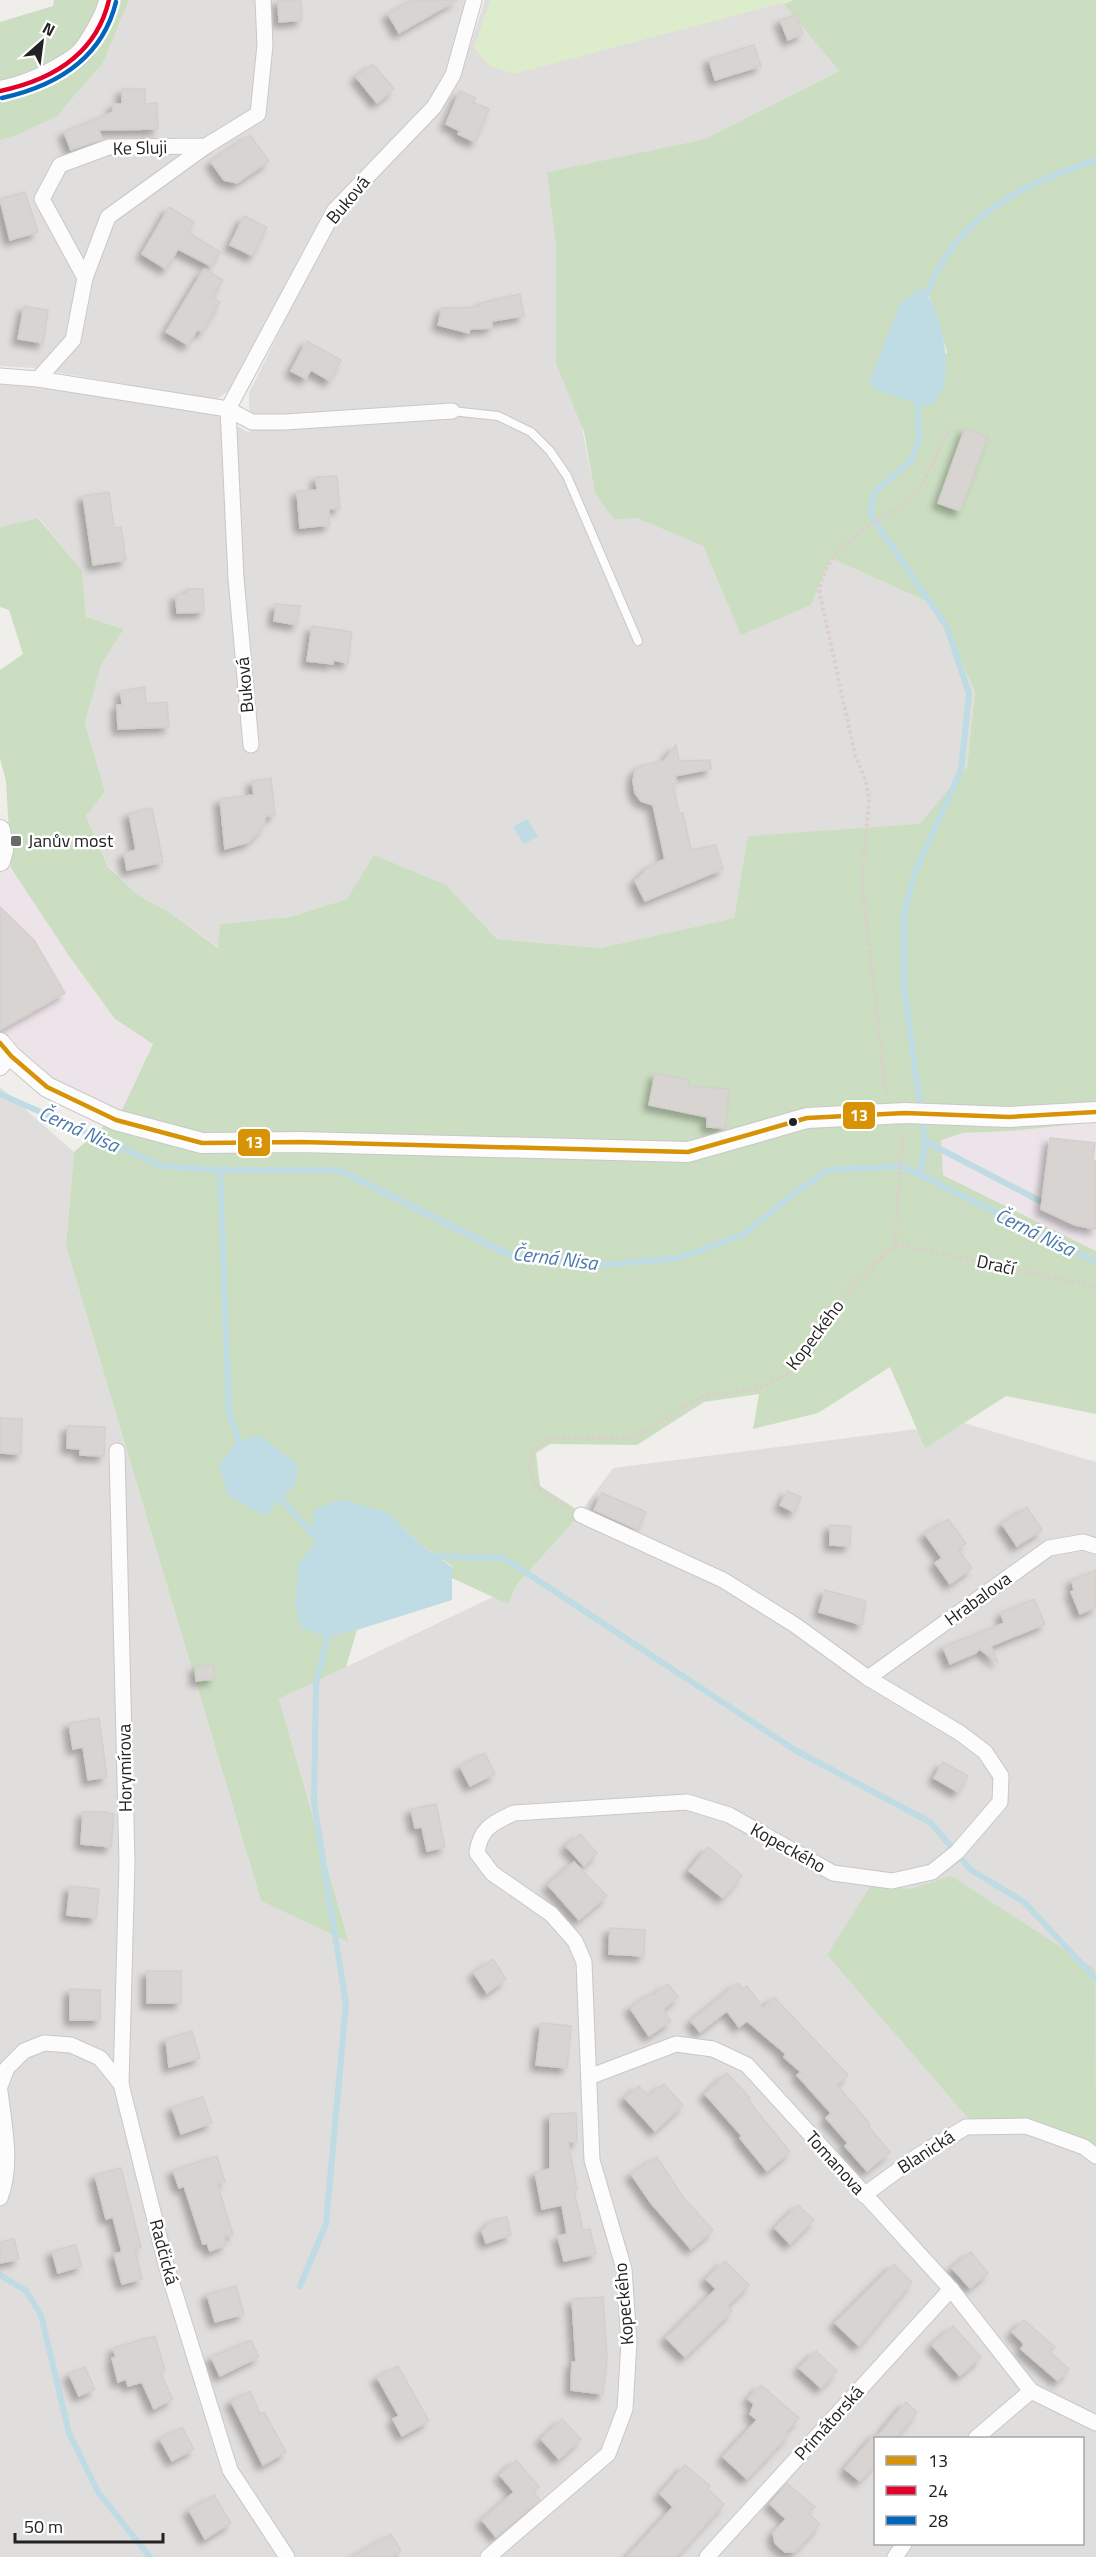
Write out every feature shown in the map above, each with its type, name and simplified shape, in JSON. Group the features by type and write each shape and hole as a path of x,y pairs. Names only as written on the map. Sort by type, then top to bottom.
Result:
{"street":[{"path":"0,91 25,86 79,56 107,11 109,0"},
{"name":"Ke Sluji","path":"38,379 73,340 85,278 108,217 206,146 258,114 265,45 263,0"},
{"name":"Buková","path":"250,745 236,578 228,409 334,211 434,107 453,75 474,0"},
{"name":"Ke Sluji","path":"85,278 42,199 60,165 109,147 206,146"},
{"path":"0,376 38,379 228,409 252,422 285,422 452,411"},
{"path":"0,830 3,850 0,861"},
{"path":"4,1056 47,1087 116,1120 202,1143 302,1142 688,1152 807,1118 888,1114 1009,1117 1096,1112"},
{"name":"Horymírova","path":"117,1451 127,1863 121,2084"},
{"name":"Kopeckého","path":"488,2557 608,2454 625,2409 629,2342 624,2269 591,2160 584,1962 575,1941 550,1914 492,1873 477,1853 479,1839 491,1824 514,1813 687,1802 729,1815 833,1873 892,1881 932,1872 957,1852 1000,1802 1001,1776 985,1752 960,1733 868,1678 795,1624 723,1580 581,1515"},
{"name":"Hrabalova","path":"868,1678 1049,1548 1083,1542 1096,1546"},
{"name":"Radčická","path":"0,2086 7,2068 24,2051 44,2043 71,2045 100,2058 121,2084 167,2268 230,2470 287,2557"},
{"name":"Tomanova","path":"589,2077 676,2044 713,2049 747,2065 951,2289 1031,2391"},
{"path":"0,2091 7,2151 6,2181 0,2198"},
{"name":"Blanická","path":"864,2195 916,2157 966,2127 1026,2126 1084,2148 1096,2156"},
{"name":"Primátorská","path":"707,2557 951,2289"},
{"path":"978,2437 1031,2391 1096,2423"}],"lane":[{"path":"452,411 498,416 531,432 550,451 567,476 638,641"}],"path":[{"path":"888,1114 861,882 869,798 866,782 855,755 819,590 824,570 831,558 858,532 889,514 915,492 925,478 950,428"},
{"path":"895,1244 902,1144"},
{"name":"Dračí","path":"895,1244 1096,1287"},
{"name":"Kopeckého","path":"581,1515 538,1489 529,1469 533,1451 549,1438 633,1438 701,1397 764,1387 793,1370 843,1297 895,1244"}],"shaded area":[{"path":"129,0 467,0 448,75 428,107 325,209 230,390 216,400 32,368 0,366 0,140 18,135 57,116 103,63"},
{"path":"485,0 782,0 839,71 705,139 548,172 580,418 595,494 614,520 636,518 703,546 741,634 811,605 831,558 932,604 975,691 967,767 920,825 749,836 734,918 600,948 497,939 446,885 347,899 290,917 221,924 219,948 169,912 138,895 108,866 86,816 105,792 85,723 102,663 124,629 86,617 82,570 39,518 0,527 0,383 204,409 250,433 249,393 299,292 304,274 331,224 435,114 458,83"},
{"path":"0,841 11,868 69,956 115,1019 153,1043 122,1110 89,1100 28,1063 0,1032"},
{"path":"0,1087 74,1152 66,1246 261,1901 349,1941 279,1699 516,1586 574,1521 613,1468 964,1423 1096,1462 1096,2557 0,2557"},
{"path":"1096,1122 1096,1251 942,1174 941,1139 963,1133 1011,1131"}],"green space":[{"path":"54,0 129,0 103,63 57,116 18,135 0,140 0,22 53,6"},
{"path":"490,0 793,0 514,74 490,66 474,48"},
{"path":"793,0 1096,0 1096,1122 1011,1131 963,1133 941,1140 943,1175 1096,1251 1096,1414 1006,1396 925,1448 890,1367 818,1413 753,1429 759,1394 704,1402 637,1445 550,1444 536,1453 540,1486 587,1516 574,1521 516,1586 508,1604 452,1578 452,1566 420,1544 389,1513 312,1527 314,1544 299,1563 327,1637 357,1630 346,1667 279,1699 349,1942 261,1901 66,1246 74,1152 122,1110 153,1044 115,1019 69,956 11,868 6,781 0,759 0,670 23,654 9,610 0,607 0,527 38,518 82,570 86,617 124,629 102,663 85,723 105,792 86,816 108,867 138,895 169,912 218,948 220,924 290,917 347,899 374,855 446,885 497,939 600,948 734,918 748,836 920,824 967,767 975,691 932,604 831,558 811,605 741,635 703,546 636,518 614,520 595,494 584,432 556,363 556,245 547,172 705,139 839,71 784,4","holes":["928,293 947,353 869,382 886,343"]},
{"path":"951,1876 1095,1969 1096,2144 968,2118 827,1955 871,1885 911,1889"}],"water":[{"path":"920,288 927,295 938,319 946,364 942,389 934,403 926,406 875,390 869,382 900,304"},
{"path":"527,819 538,836 524,844 513,827"},
{"path":"258,1435 296,1463 297,1483 265,1516 229,1496 219,1466 236,1442"},
{"path":"341,1499 389,1513 420,1544 452,1567 452,1600 357,1630 327,1637 301,1628 295,1604 299,1563 314,1544 312,1527 315,1509"}],"building":[{"path":"278,0 301,0 302,20 279,22"},
{"path":"412,0 457,0 399,33 388,14"},
{"path":"796,15 803,34 788,40 780,20"},
{"path":"754,45 761,66 715,80 709,59"},
{"path":"373,64 394,89 377,103 356,77"},
{"path":"122,89 145,89 145,104 157,103 158,129 99,130 102,139 71,150 64,132 113,112 113,104 122,104"},
{"path":"460,91 476,98 473,102 489,109 475,142 458,134 460,131 446,124"},
{"path":"250,135 269,161 237,183 224,180 211,162"},
{"path":"25,192 38,232 10,240 0,199"},
{"path":"169,207 194,222 188,232 220,252 211,266 178,249 166,269 142,254"},
{"path":"244,216 267,227 253,256 230,245"},
{"path":"204,269 223,280 212,297 220,302 202,332 197,330 188,345 166,332"},
{"path":"520,294 524,316 492,321 492,328 470,329 469,333 438,325 442,308 480,307 480,303"},
{"path":"24,306 48,310 43,343 18,339"},
{"path":"307,341 341,360 330,381 313,371 310,371 306,379 291,371"},
{"path":"965,428 988,437 960,511 938,503"},
{"path":"337,476 340,508 329,509 330,525 300,528 297,491 317,490 316,477"},
{"path":"109,492 114,528 121,527 126,560 93,565 83,496"},
{"path":"187,589 203,589 204,612 177,613 176,595 187,594"},
{"path":"276,604 300,606 297,625 274,621"},
{"path":"312,626 352,632 348,663 333,660 333,664 307,661"},
{"path":"145,687 146,704 167,702 169,727 118,729 117,705 122,705 121,691"},
{"path":"676,745 679,761 710,760 711,769 675,776 677,783 673,784 679,813 683,813 691,850 716,845 723,869 645,901 635,881 650,866 665,859 653,805 641,801 635,793 633,781 635,771 642,765 664,761"},
{"path":"271,778 275,815 266,816 263,827 249,842 225,849 220,799 254,795 252,781"},
{"path":"152,808 163,862 127,870 124,853 136,850 129,813"},
{"path":"0,907 34,940 65,993 0,1030"},
{"path":"655,1073 689,1080 688,1086 729,1089 725,1128 707,1127 707,1117 649,1105"},
{"path":"1050,1138 1095,1143 1093,1160 1096,1161 1096,1229 1075,1225 1041,1209"},
{"path":"0,1418 22,1419 21,1454 0,1453"},
{"path":"68,1426 105,1427 104,1456 80,1455 80,1449 67,1448"},
{"path":"787,1491 801,1497 794,1512 780,1505"},
{"path":"602,1493 646,1512 638,1530 594,1510"},
{"path":"1027,1507 1042,1530 1017,1546 1002,1524"},
{"path":"948,1519 966,1543 958,1549 972,1568 950,1584 935,1563 942,1558 925,1534"},
{"path":"830,1525 851,1526 850,1546 830,1545"},
{"path":"1096,1570 1096,1607 1080,1614 1071,1592 1074,1590 1072,1580"},
{"path":"825,1590 866,1601 862,1625 819,1612"},
{"path":"1034,1599 1045,1624 991,1646 998,1662 979,1649 976,1653 950,1664 943,1647 1004,1623 1001,1613"},
{"path":"214,1665 214,1679 196,1681 195,1666"},
{"path":"99,1718 107,1777 88,1780 83,1747 73,1749 69,1723"},
{"path":"485,1753 495,1774 470,1786 460,1766"},
{"path":"943,1762 968,1776 958,1792 934,1778"},
{"path":"436,1804 445,1847 427,1851 422,1827 415,1828 411,1809"},
{"path":"83,1812 114,1814 111,1847 81,1844"},
{"path":"580,1834 597,1853 584,1866 566,1846"},
{"path":"708,1847 742,1875 723,1898 689,1871"},
{"path":"574,1862 607,1896 579,1920 548,1885"},
{"path":"70,1886 99,1889 96,1918 67,1915"},
{"path":"610,1928 645,1930 644,1956 609,1954"},
{"path":"493,1959 506,1979 487,1993 474,1973"},
{"path":"147,1971 181,1971 181,2003 147,2003"},
{"path":"738,1983 743,1989 747,1986 763,2008 774,1997 848,2075 837,2085 890,2152 867,2171 845,2146 848,2143 826,2118 831,2113 797,2075 801,2072 784,2057 786,2054 747,2021 739,2027 727,2011 700,2032 691,2021"},
{"path":"668,1984 678,1997 663,2010 671,2021 649,2036 630,2008"},
{"path":"70,1989 100,1990 100,2020 70,2020"},
{"path":"541,2023 571,2026 567,2068 536,2065"},
{"path":"192,2031 200,2058 169,2067 166,2039"},
{"path":"727,2073 750,2098 748,2100 790,2152 767,2171 740,2138 742,2136 705,2094"},
{"path":"664,2084 683,2105 655,2131 625,2098 639,2086 648,2096"},
{"path":"203,2097 212,2123 181,2134 172,2107"},
{"path":"576,2113 577,2142 568,2142 577,2189 574,2190 583,2230 590,2229 596,2254 564,2261 558,2236 567,2234 562,2205 542,2209 535,2172 550,2169 550,2114"},
{"path":"217,2156 225,2182 217,2184 233,2234 224,2237 226,2245 210,2251 207,2243 203,2244 184,2186 179,2188 173,2170"},
{"path":"657,2157 683,2197 713,2230 691,2249 651,2203 631,2174"},
{"path":"121,2168 141,2247 135,2249 142,2279 122,2284 114,2254 122,2252 113,2217 106,2219 95,2175"},
{"path":"798,2205 814,2220 790,2244 775,2228"},
{"path":"507,2217 511,2235 486,2243 482,2231 493,2220"},
{"path":"14,2239 19,2259 0,2263 0,2242"},
{"path":"76,2245 82,2266 58,2273 52,2251"},
{"path":"971,2252 988,2273 970,2288 952,2268"},
{"path":"725,2261 749,2285 727,2306 732,2311 685,2357 666,2338 716,2289 706,2279"},
{"path":"894,2264 912,2282 859,2346 835,2323"},
{"path":"236,2286 244,2314 215,2322 207,2294"},
{"path":"603,2297 607,2360 603,2394 571,2390 572,2362 576,2362 572,2299"},
{"path":"1024,2320 1055,2347 1050,2352 1069,2369 1058,2381 1021,2349 1024,2344 1012,2332"},
{"path":"953,2326 981,2357 960,2376 932,2345"},
{"path":"155,2336 165,2371 160,2373 173,2399 154,2409 142,2382 128,2386 126,2379 118,2382 112,2358 116,2357 113,2348"},
{"path":"251,2340 259,2357 220,2376 211,2357"},
{"path":"816,2351 837,2371 821,2388 799,2368"},
{"path":"398,2366 429,2421 402,2436 393,2419 399,2416 377,2377"},
{"path":"85,2367 95,2389 79,2396 69,2374"},
{"path":"761,2385 799,2418 786,2432 789,2434 747,2479 723,2457 757,2420 750,2414 754,2404 748,2399"},
{"path":"250,2391 260,2414 264,2412 286,2452 263,2465 231,2401"},
{"path":"906,2402 917,2412 897,2437 877,2437"},
{"path":"562,2419 581,2439 559,2459 541,2439"},
{"path":"182,2427 194,2449 172,2461 160,2439"},
{"path":"876,2433 874,2465 860,2481 845,2469"},
{"path":"516,2460 539,2487 533,2492 540,2500 496,2537 482,2520 514,2492 500,2475"},
{"path":"685,2465 710,2486 708,2489 724,2504 676,2557 627,2557 673,2507 660,2494"},
{"path":"787,2483 815,2507 808,2513 820,2524 795,2552 785,2552 775,2543 773,2533 786,2519 770,2504"},
{"path":"214,2495 231,2523 205,2539 189,2510"},
{"path":"391,2534 401,2551 391,2557 352,2557"}],"waterway":[{"path":"925,298 938,269 954,245 992,208 1040,181 1096,160"},
{"path":"917,397 919,440 911,461 874,492 870,514 947,627 969,694 961,770 915,872 904,915 904,985 925,1141 921,1174"},
{"name":"Černá Nisa","path":"0,1094 162,1166 220,1170 339,1170 508,1254 604,1265 678,1258 743,1235 828,1170 902,1166 1096,1262"},
{"path":"925,1141 1040,1201 1049,1198"},
{"path":"220,1170 229,1412 241,1447"},
{"path":"276,1493 317,1539"},
{"path":"430,1556 504,1558 795,1750 930,1822 971,1870 1024,1902 1096,1979"},
{"path":"300,2286 326,2224 346,2004 314,1803 316,1685 329,1631"},
{"path":"0,2275 26,2291 41,2315 69,2433 98,2492 150,2557"}],"transit line":[{"name":"24","path":"0,91 37,80 69,62 94,36 109,0"},
{"name":"28","path":"2,98 41,86 74,67 100,39 116,2"},
{"name":"13","path":"0,1043 11,1056 47,1087 116,1120 202,1143 301,1142 688,1152 807,1118 905,1113 1009,1117 1096,1112"}],"place":[{"name":"Janův most","path":"16,841"}]}
